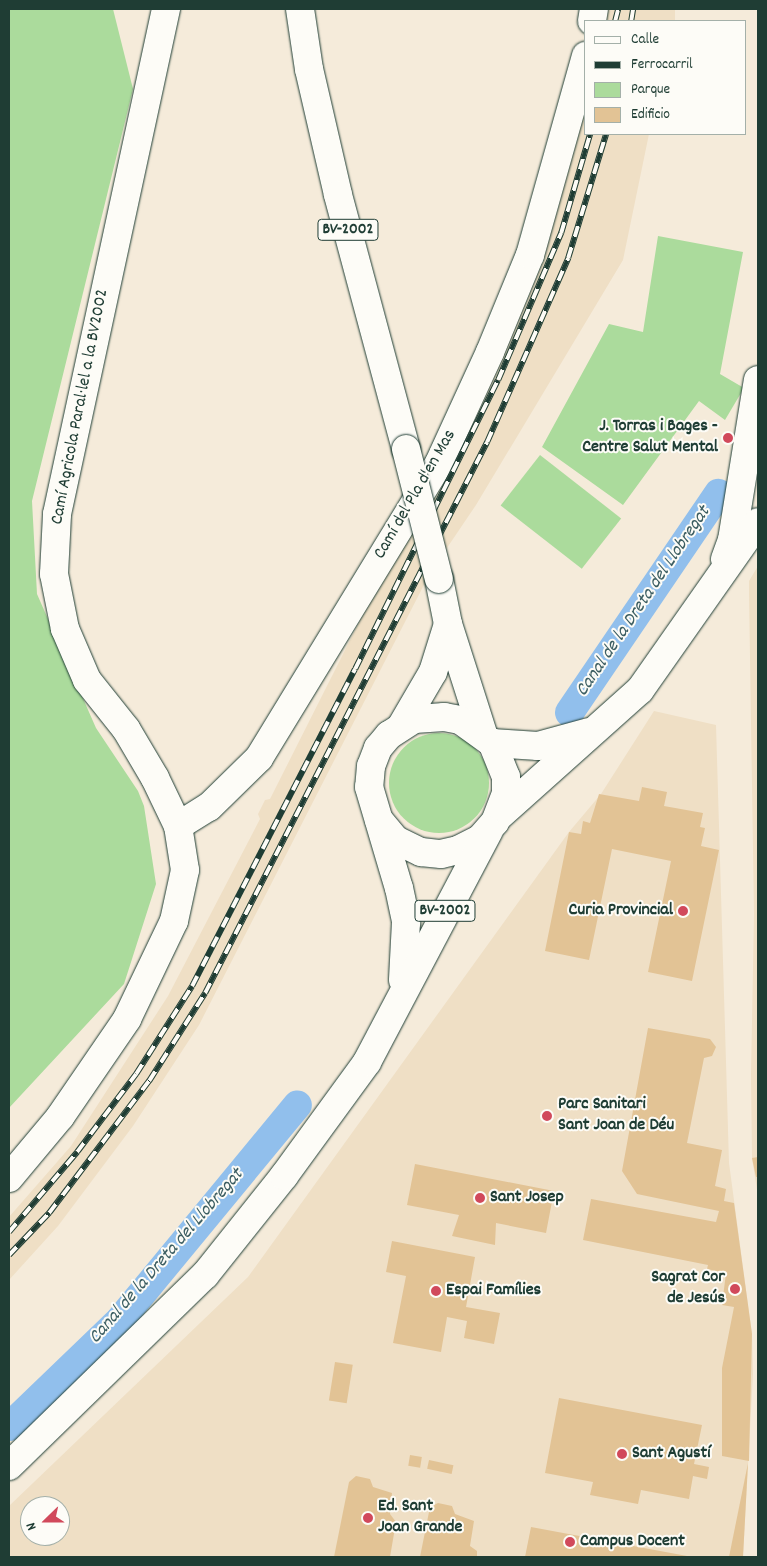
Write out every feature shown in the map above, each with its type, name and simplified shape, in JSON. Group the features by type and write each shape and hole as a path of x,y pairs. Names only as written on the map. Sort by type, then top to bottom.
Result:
{"street":[{"name":"Camí Agricola Paral·lel a la BV2002","path":"9,1178 60,1117 127,1019 174,921 185,870 178,826 126,729 87,680 65,629 54,574 57,514 166,9"},
{"name":"BV-2002","path":"300,9 310,69 338,195 406,449 439,578 448,624 488,739"},
{"name":"Camí del Pla d'en Mas","path":"178,826 210,807 259,758 439,463 490,352 530,255 584,63"},
{"path":"710,592 732,540 756,416 758,380"},
{"path":"494,823 506,793 506,777 488,739 469,724 444,717 414,719 402,725 378,748 371,766 369,787 379,820 396,840 408,847 440,854 470,846 602,726 652,676 758,522"},
{"name":"BV-2002","path":"402,725 433,672 448,624"},
{"path":"488,739 538,746 566,741 602,726"},
{"name":"BV-2002","path":"379,820 400,888 406,922 401,992"},
{"name":"BV-2002","path":"9,1466 205,1275 284,1176 367,1062 383,1035 401,992 494,823"}],"shaded area":[{"path":"603,9 675,9 675,20 603,20"},
{"path":"584,98 584,135 649,135 623,260 476,505 430,573 199,1025 133,1126 58,1226 9,1280 9,1217 71,1146 168,996 260,819 258,814 265,800 270,799 395,551"},
{"path":"758,566 758,1196 752,1158 751,1075 754,914 749,581"},
{"name":"Parc Sanitari Sant Joan de Déu","path":"654,711 716,725 729,1163 752,1334 753,1374 743,1557 9,1557 9,1506 248,1277 569,832 601,794"}],"green space":[{"path":"9,9 113,9 133,89 32,501 37,594 96,728 138,791 144,806 156,884 124,984 9,1108"},
{"path":"658,236 743,252 720,374 744,388 725,420 699,401 623,505 542,447 609,324 643,332"},
{"path":"540,455 621,518 582,569 501,505"},
{"path":"439,733 458,737 475,747 485,764 489,783 485,802 475,819 458,829 439,833 420,829 403,819 393,802 389,783 393,764 403,747 420,737"}],"building":[{"name":"Curia Provincial","path":"642,787 667,792 664,806 703,813 700,827 705,828 701,846 719,850 692,981 648,972 671,861 612,849 589,960 545,951 569,832 581,834 583,821 590,823 599,794 639,801"},
{"name":"Sagrat Cor de Jesús","path":"648,1028 710,1039 716,1047 712,1056 704,1058 687,1143 722,1150 715,1186 726,1189 724,1201 734,1203 752,1334 749,1461 722,1456 722,1368 734,1307 722,1305 726,1273 707,1269 708,1265 583,1240 591,1199 716,1222 719,1211 637,1194 622,1171"},
{"path":"758,1157 758,1177 756,1177 752,1158"},
{"name":"Sant Josep","path":"415,1164 554,1191 546,1233 496,1223 495,1245 452,1236 459,1215 407,1205"},
{"name":"Espai Famílies","path":"392,1241 475,1257 466,1307 500,1313 494,1344 464,1338 467,1321 447,1317 441,1352 393,1343 406,1276 386,1272"},
{"path":"335,1362 353,1365 347,1403 329,1401"},
{"name":"Sant Agustí","path":"559,1398 702,1425 694,1464 709,1467 707,1479 693,1476 689,1499 641,1490 638,1504 590,1495 593,1482 545,1473"},
{"path":"410,1455 422,1457 420,1468 408,1466"},
{"path":"429,1460 453,1465 452,1474 427,1469"},
{"path":"748,1463 743,1557 729,1557"},
{"name":"Ed. Sant Joan Grande","path":"356,1476 370,1479 373,1487 392,1493 390,1514 396,1522 390,1557 334,1557 349,1482"},
{"name":"Ed. Sant Joan Grande","path":"438,1503 452,1506 455,1514 474,1521 470,1546 477,1551 477,1557 420,1557 430,1507"},
{"name":"Campus Docent","path":"531,1527 687,1556 687,1557 525,1557"}],"waterway":[{"name":"Canal de la Dreta del Llobregat","path":"569,712 718,493"},
{"name":"Canal de la Dreta del Llobregat","path":"9,1426 120,1319 297,1104"}],"railway":[{"path":"615,20 618,9"},
{"path":"631,20 633,9"},
{"path":"9,1232 77,1152 136,1074 192,986 355,669 498,380 561,233 590,135"},
{"path":"9,1255 49,1213 149,1081 205,993 487,442 568,258 606,135"}],"place":[{"name":"J. Torras i Bages - Centre Salut Mental","path":"728,438"},
{"name":"Curia Provincial","path":"683,911"},
{"name":"Parc Sanitari Sant Joan de Déu","path":"547,1116"},
{"name":"Sant Josep","path":"480,1198"},
{"name":"Sagrat Cor de Jesús","path":"735,1289"},
{"name":"Espai Famílies","path":"436,1291"},
{"name":"Sant Agustí","path":"622,1454"},
{"name":"Ed. Sant Joan Grande","path":"368,1518"},
{"name":"Campus Docent","path":"570,1542"}]}
